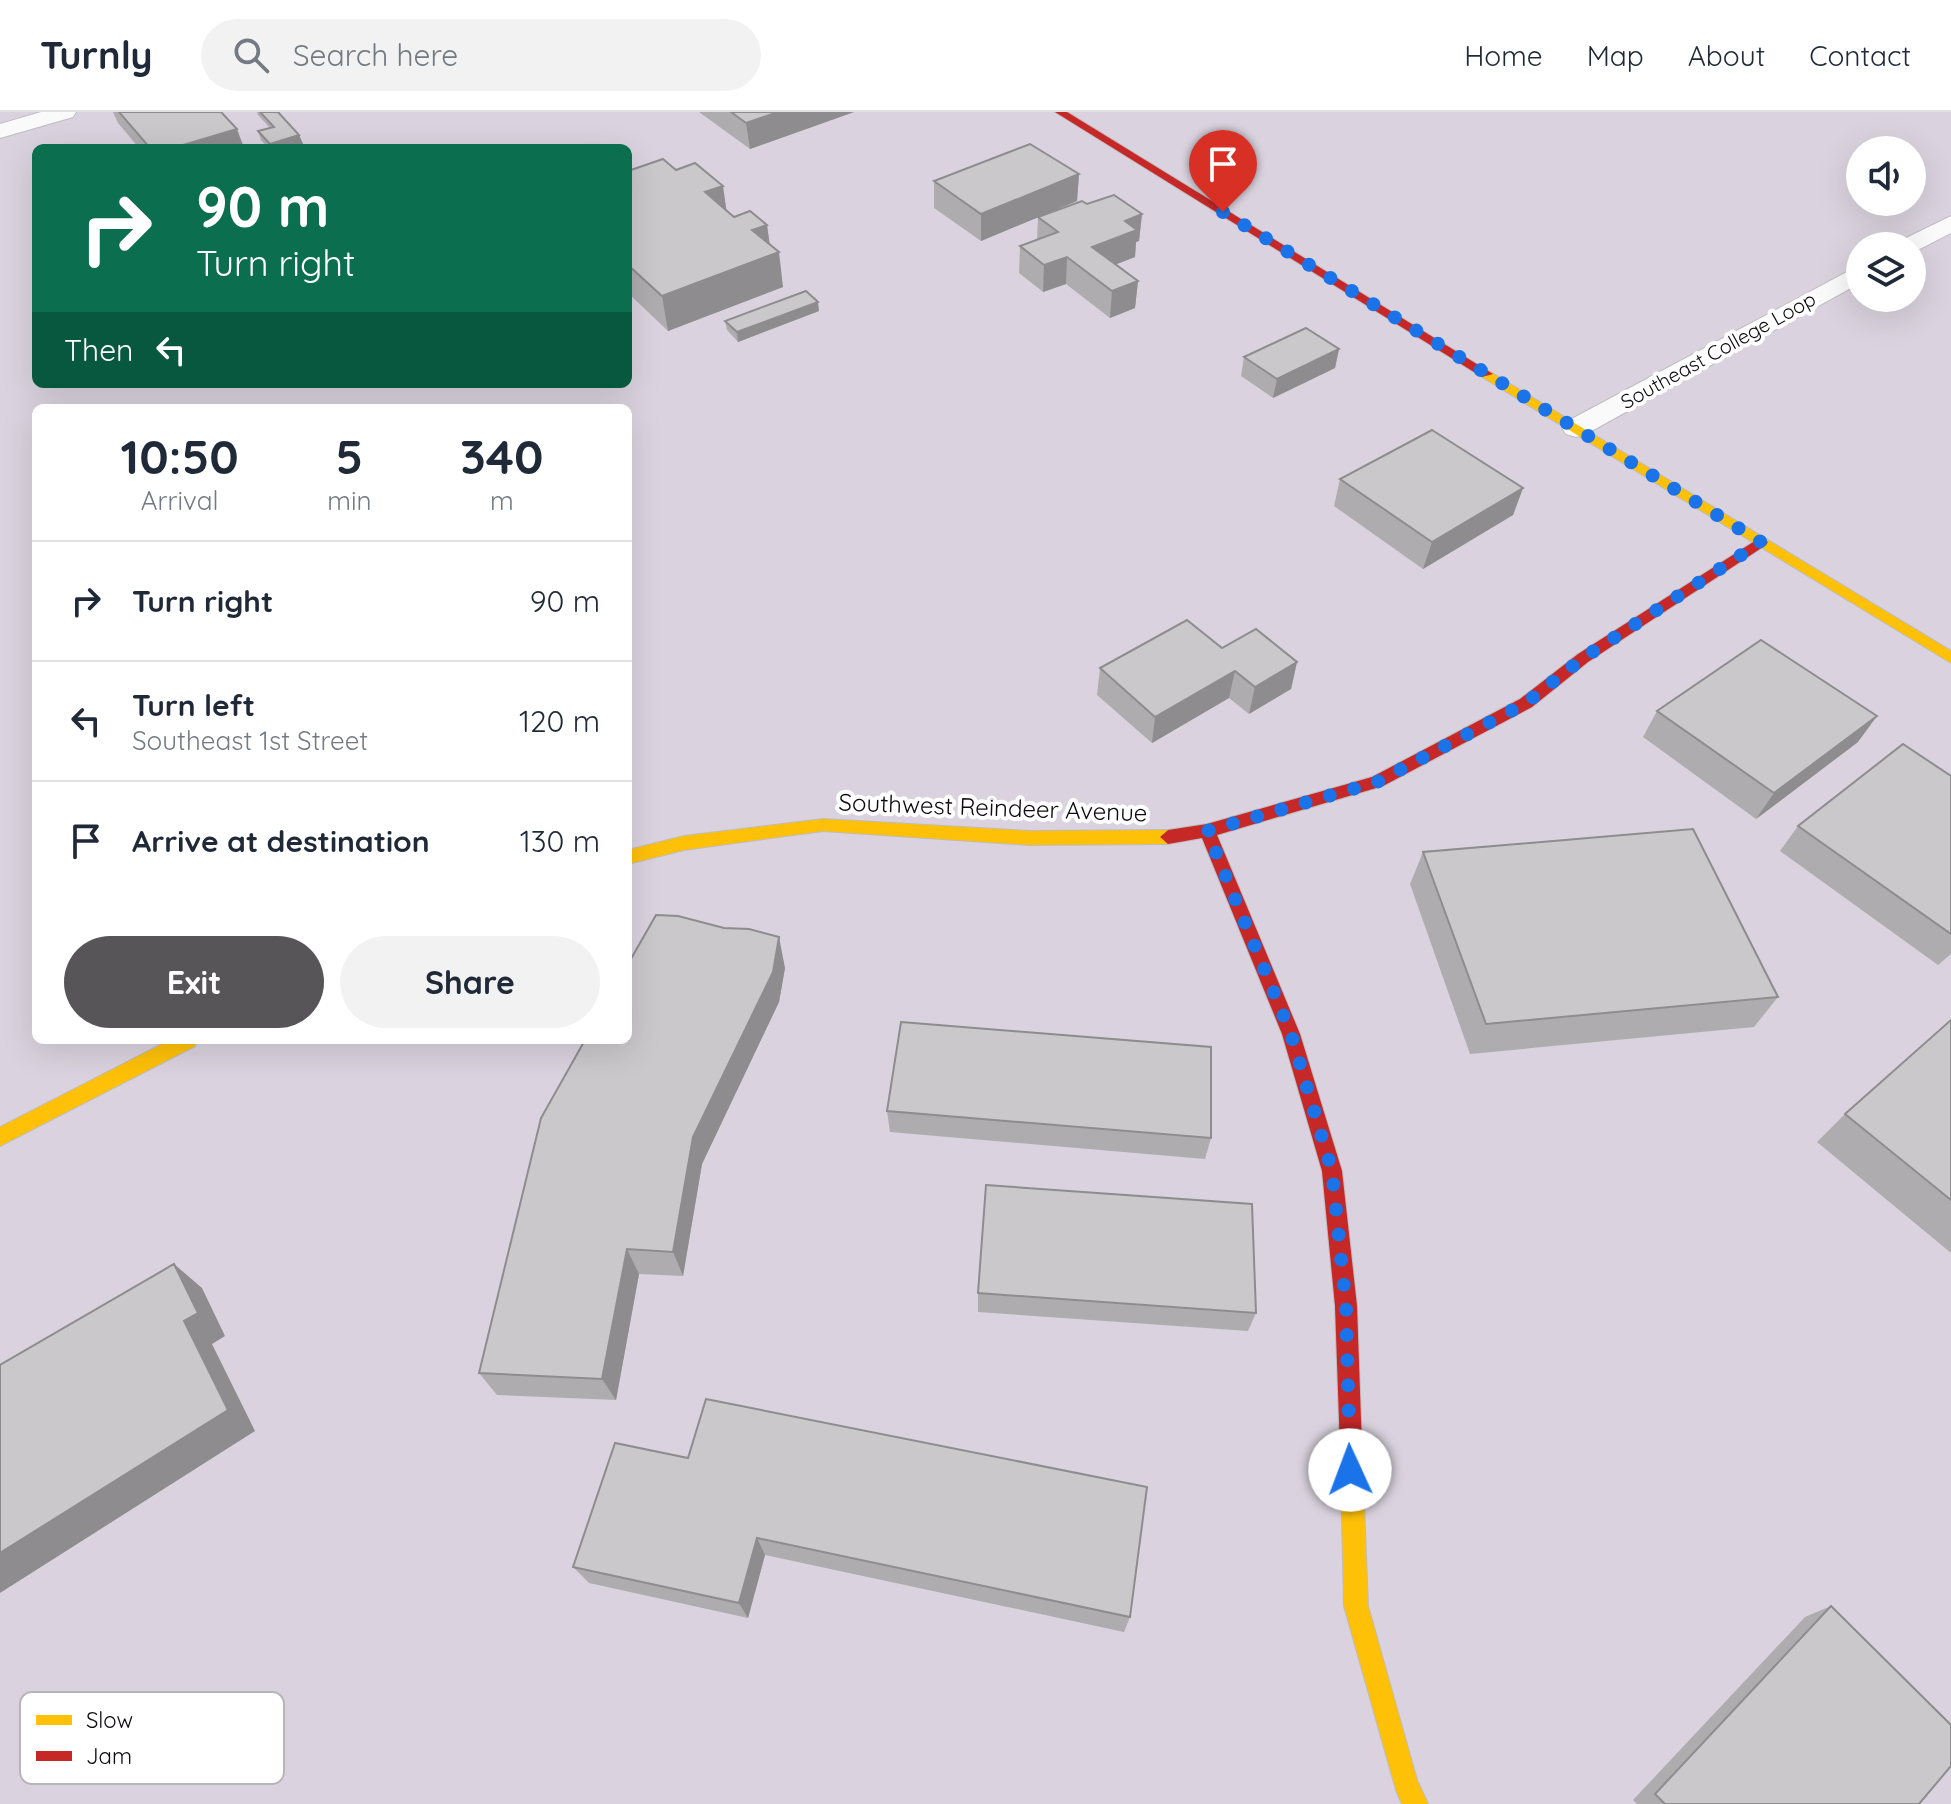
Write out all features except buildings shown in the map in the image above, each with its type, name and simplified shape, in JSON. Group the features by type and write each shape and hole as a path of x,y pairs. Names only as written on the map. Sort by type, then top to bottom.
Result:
{"street":[{"path":"0,131 65,112"},
{"path":"1060,112 1951,658"},
{"path":"1926,237 1951,223"},
{"name":"Southeast College Loop","path":"1576,428 1846,281"},
{"name":"Southwest Reindeer Avenue","path":"632,856 684,843 823,825 1029,838 1183,837 1207,831 1377,782 1526,703 1583,658 1761,542"},
{"path":"1207,831 1291,1034 1332,1171 1346,1306 1356,1606 1405,1781 1415,1804"},
{"path":"0,1137 180,1044"}],"shaded area":[{"path":"0,112 1951,112 1951,1804 0,1804"}],"traffic: slow":[{"path":"1487,374 1951,658"},
{"path":"632,856 684,843 823,825 1029,838 1168,837"},
{"path":"0,1137 180,1044"},
{"path":"1352,1477 1356,1606 1405,1781 1415,1804"}],"traffic: jam":[{"path":"1060,112 1487,374"},
{"path":"1168,837 1207,831 1377,782 1526,703 1583,658 1761,542"},
{"path":"1207,831 1291,1034 1332,1171 1346,1306 1352,1477"}],"route":[{"path":"1223,212 1761,542 1583,658 1526,703 1377,782 1207,831 1291,1034 1332,1171 1346,1306 1350,1470"}]}
